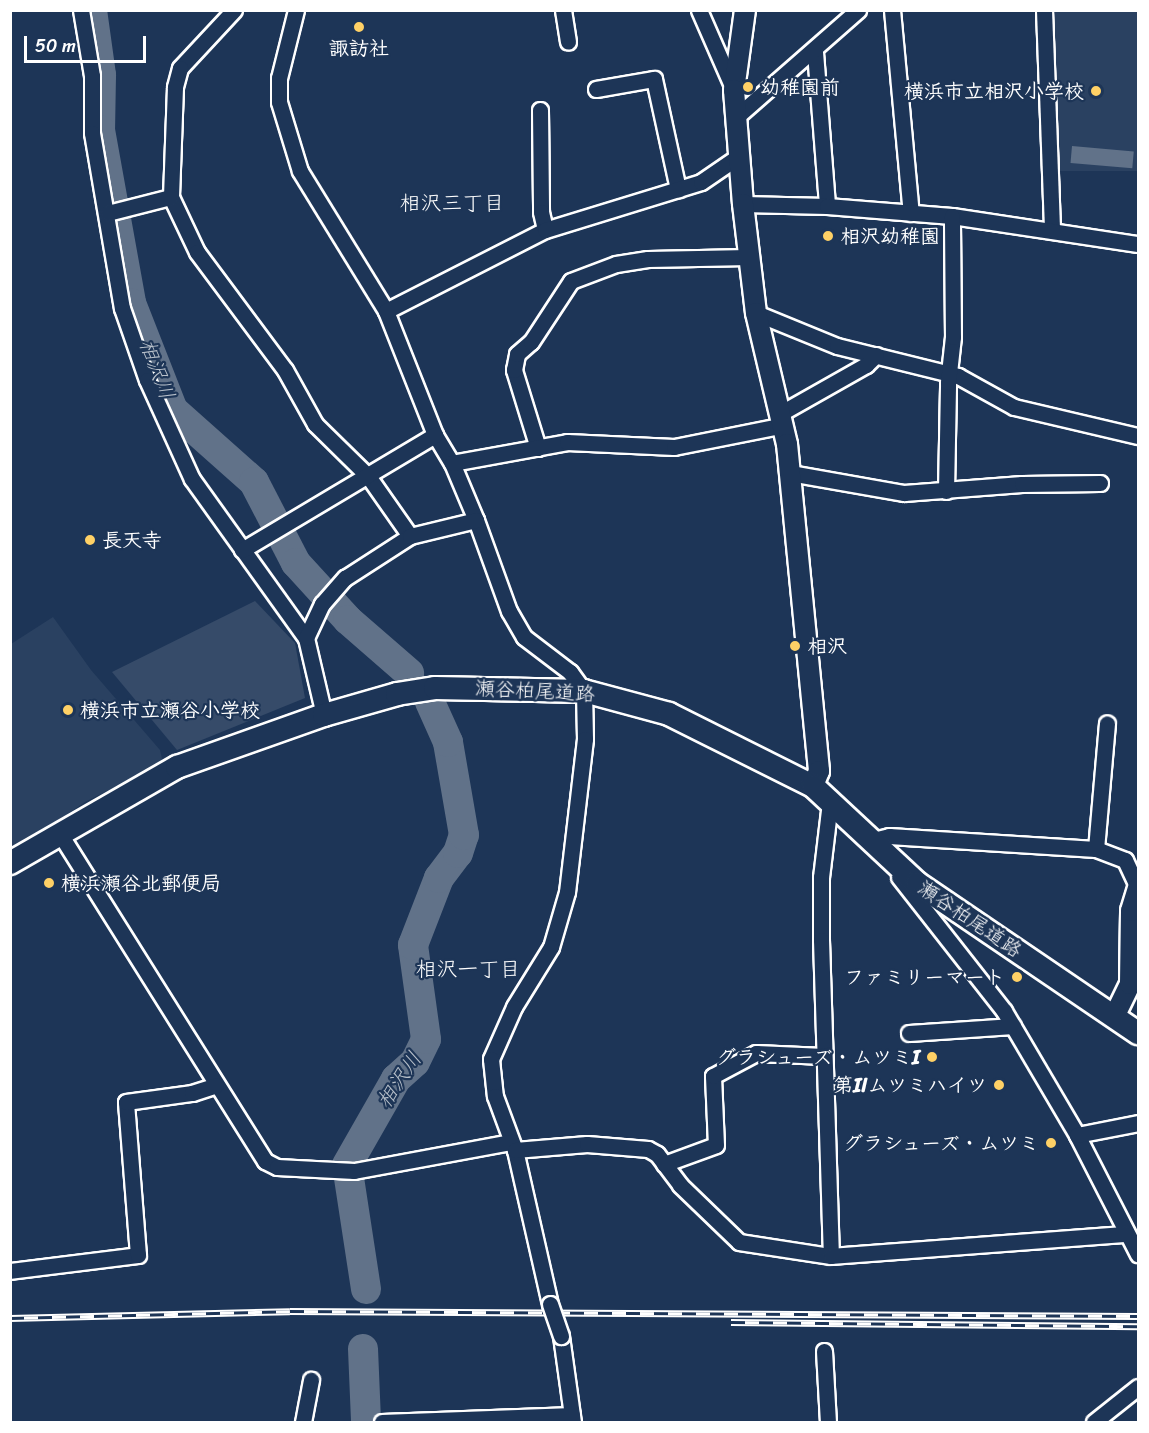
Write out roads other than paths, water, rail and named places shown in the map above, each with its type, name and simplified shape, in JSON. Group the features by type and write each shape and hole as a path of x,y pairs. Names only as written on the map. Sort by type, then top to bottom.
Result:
{"main road":[{"name":"瀬谷柏尾道路","path":"10,863 177,767 324,715 397,694 435,688 584,691 669,714 813,786 876,848 917,883 1138,1033"}],"street":[{"path":"81,10 92,76 92,133 114,211 122,308 147,380 192,479 306,638 324,715"},
{"path":"234,10 180,68 175,87 171,197 197,252 285,370 315,424 368,476 410,536"},
{"path":"296,10 279,78 279,102 300,171 386,311 435,435 452,463 476,520 509,612 525,637 570,672 584,691 585,739 567,892 551,947 514,1007 491,1059 495,1096 513,1146 550,1304 561,1336 573,1419 382,1422"},
{"path":"563,10 568,42"},
{"path":"699,10 734,90"},
{"path":"745,10 734,90 735,118 748,257 756,313 782,419 790,473 819,771 813,786"},
{"path":"735,118 815,52 858,10"},
{"path":"892,10 911,213"},
{"path":"1044,10 1052,231"},
{"path":"815,52 827,206"},
{"path":"596,89 654,79 678,189"},
{"path":"540,110 541,212 545,230"},
{"path":"386,311 545,230 701,182 739,156"},
{"path":"114,211 171,197"},
{"path":"743,204 827,206 952,216 1138,244"},
{"path":"946,491 952,216"},
{"path":"538,447 514,370 517,354 531,342 571,281 616,264 648,259 748,257"},
{"path":"756,313 837,346 950,374 1014,407 1138,436"},
{"path":"452,463 567,442 674,447 782,419 866,365 876,355"},
{"path":"243,550 435,435"},
{"path":"790,473 904,493 1022,484 1100,483"},
{"path":"306,638 326,600 345,578 410,536 476,520"},
{"path":"1096,849 1107,723"},
{"path":"830,802 821,877 831,1256"},
{"path":"60,834 265,1161 277,1167 347,1170 513,1146 613,1144 648,1149 664,1164 680,1185 739,1242 831,1256 1126,1234"},
{"path":"1114,1017 1130,984 1131,911 1138,888 1125,860 1096,849 889,836 876,848 1012,1026 1077,1135 1138,1254"},
{"path":"909,1033 1012,1026"},
{"path":"664,1164 716,1145 713,1076 756,1053 824,1056"},
{"path":"10,1271 138,1255 126,1101 192,1093 216,1085"},
{"path":"1077,1135 1138,1123"},
{"path":"824,1351 828,1422"},
{"path":"303,1422 311,1380"},
{"path":"1094,1422 1138,1387"}],"waterway":[{"name":"相沢川","path":"92,10 101,75 100,130 131,303 173,410 254,482 296,563 348,620 409,673"},
{"name":"相沢川","path":"366,1289 347,1165 396,1079 415,1062 426,1039 413,945 439,878 458,853 464,835 448,742 430,702"},
{"name":"相沢川","path":"363,1349 366,1422"}],"railway":[{"path":"10,1318 290,1311 1138,1316"},
{"path":"731,1322 1138,1326"}],"place":[{"name":"諏訪社","path":"359,27"},
{"name":"幼稚園前","path":"748,87"},
{"name":"横浜市立相沢小学校","path":"1096,91"},
{"name":"相沢幼稚園","path":"828,236"},
{"name":"長天寺","path":"90,540"},
{"name":"相沢","path":"795,646"},
{"name":"横浜市立瀬谷小学校","path":"68,710"},
{"name":"横浜瀬谷北郵便局","path":"49,883"},
{"name":"ファミリーマート","path":"1017,977"},
{"name":"グラシューズ・ムツミI","path":"932,1057"},
{"name":"第IIムツミハイツ","path":"999,1085"},
{"name":"グラシューズ・ムツミ","path":"1051,1143"}],"district":[{"name":"相沢三丁目","path":"452,203"},
{"name":"相沢一丁目","path":"468,969"}]}
